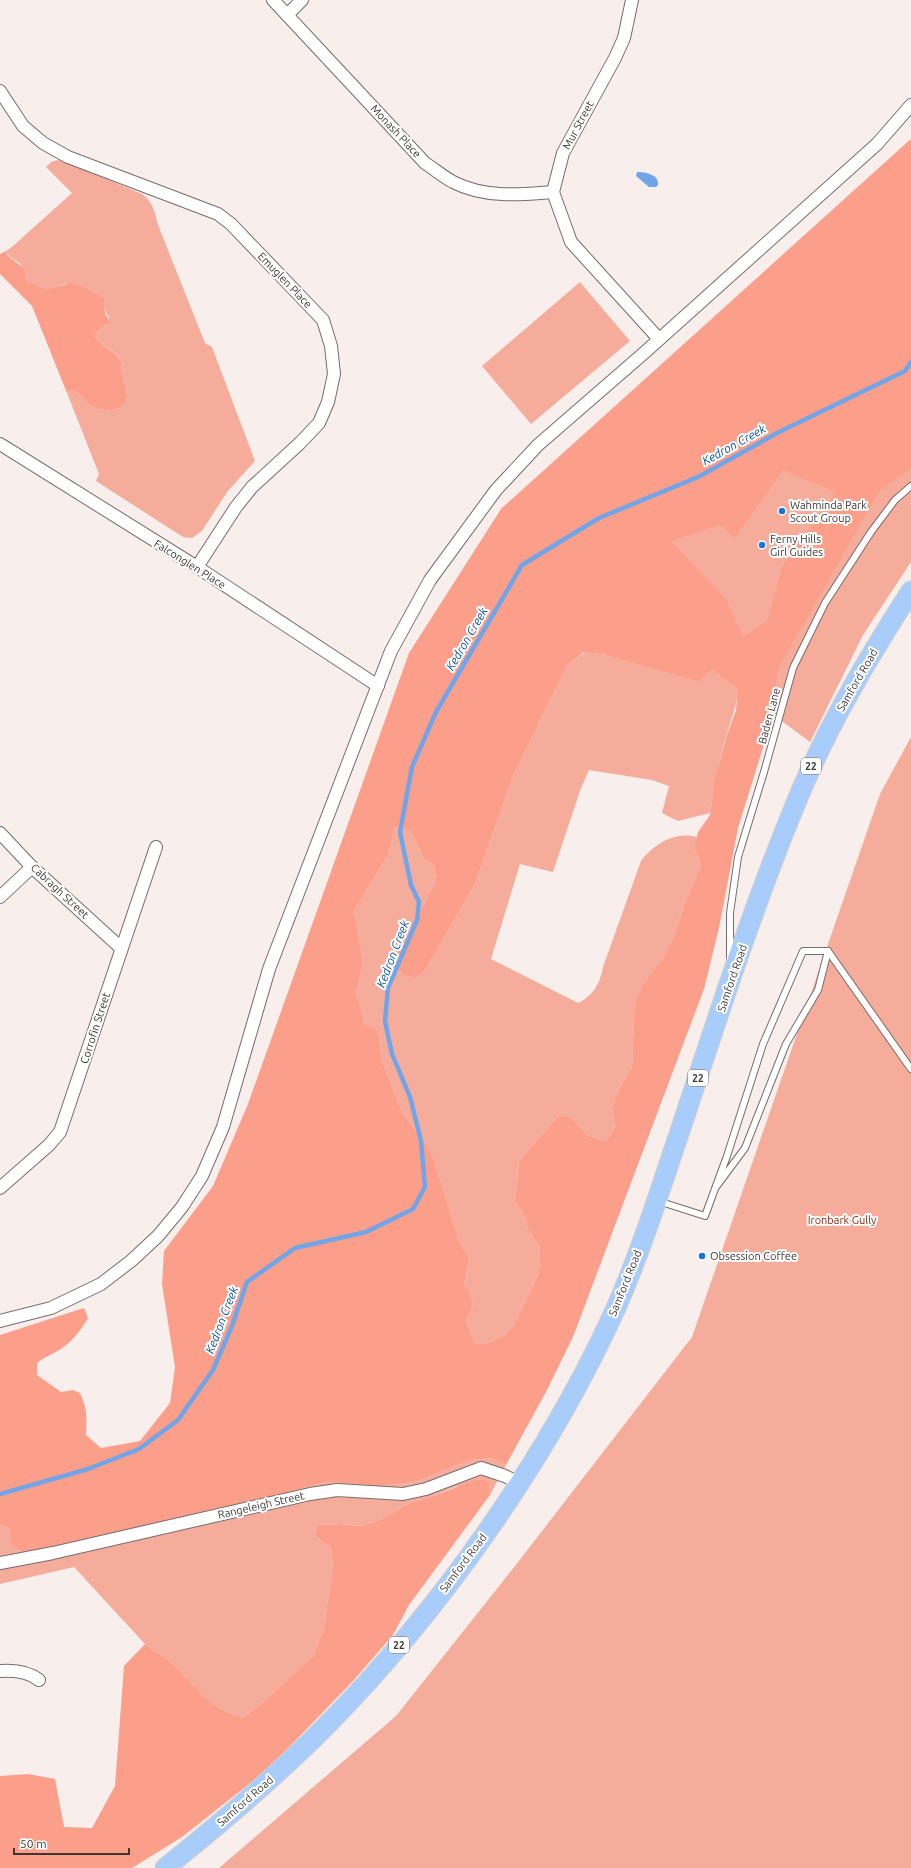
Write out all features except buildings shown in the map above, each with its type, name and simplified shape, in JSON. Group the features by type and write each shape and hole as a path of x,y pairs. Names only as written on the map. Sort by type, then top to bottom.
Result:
{"main road":[{"name":"Samford Road","path":"165,1868 208,1833 288,1763 360,1691 453,1577 519,1483 564,1409 617,1305 657,1201 769,869 819,748 847,695 911,591"}],"street":[{"name":"Monash Place","path":"273,0 425,163 453,182 479,191 515,195 553,192"},
{"path":"287,15 302,0"},
{"name":"Mur Street","path":"553,192 563,153 615,58 624,38 632,0"},
{"name":"Emuglen Place","path":"0,91 23,126 43,143 68,157 218,214 231,224 323,320 331,346 334,374 328,402 319,423 300,443 252,487 236,507 197,567"},
{"path":"0,1321 51,1308 101,1284 131,1261 158,1236 182,1207 202,1176 223,1126 269,969 392,651 430,580 496,490 538,445 877,144 911,105"},
{"path":"553,192 571,242 659,339"},
{"name":"Falconglen Place","path":"0,444 197,567 378,686"},
{"name":"Cabragh Street","path":"0,833 32,867 122,948"},
{"name":"Corrofin Street","path":"0,1188 49,1145 60,1132 156,847"},
{"path":"0,897 32,867"},
{"name":"Rangeleigh Street","path":"0,1563 53,1553 310,1494 337,1490 403,1494 426,1489 481,1468 505,1476 519,1483"},
{"path":"0,1672 10,1670 33,1675 39,1680"}],"lane":[{"name":"Baden Lane","path":"730,984 730,913 738,857 764,772 793,668 825,603 871,532 895,500 911,486"},
{"path":"657,1201 705,1216 763,1044 803,951 828,951"},
{"path":"828,951 911,1069"},
{"path":"716,1187 745,1148 786,1044 818,990 828,951"}],"green space":[{"path":"911,139 911,562 863,635 810,742 739,689 721,756 710,813 678,821 662,813 669,786 652,780 589,770 581,788 553,872 520,864 491,959 578,1003 588,997 598,984 641,861 646,855 659,844 673,837 697,837 694,848 701,865 684,905 674,937 662,962 648,977 634,1019 632,1067 620,1087 612,1107 615,1127 606,1141 588,1136 571,1117 559,1115 519,1161 515,1202 525,1216 528,1230 540,1247 539,1273 515,1323 505,1335 486,1344 475,1344 466,1321 472,1307 472,1299 464,1286 469,1258 459,1241 432,1153 402,1112 382,1061 378,1032 365,1025 356,994 363,962 354,911 388,855 395,825 411,829 424,859 434,866 436,879 400,955 426,969 475,884 513,776 567,666 585,652 607,655 501,509"},
{"path":"58,160 64,161 142,194 149,200 155,212 158,225 205,343 212,347 255,461 227,492 202,531 192,538 183,537 96,481 99,474 67,393 69,391 77,392 95,408 105,410 115,410 120,408 126,401 127,396 121,362 116,354 101,343 95,336 96,333 107,325 109,317 101,297 92,291 72,284 64,284 49,290 38,288 26,281 25,271 23,268 18,262 7,254 6,251 72,193 46,167 51,162"},
{"path":"580,282 630,341 531,424 482,366"},
{"name":"Ironbark Gully","path":"911,737 911,1868 219,1868 396,1716 515,1566 692,1337 880,794"},
{"path":"491,1458 506,1465 490,1495 489,1483 455,1487 407,1504 380,1520 362,1526 340,1524 318,1525 314,1535 331,1548 333,1564 324,1628 313,1656 268,1698 243,1718 224,1711 203,1698 172,1663 145,1644 74,1567 0,1584 0,1525 11,1528 11,1544 251,1502 326,1482 383,1486 415,1482 470,1460"}],"shaded area":[{"path":"911,139 911,469 879,491 778,669 770,725 738,828 719,928 704,989 573,1337 547,1390 506,1465 491,1458 470,1460 415,1482 383,1486 326,1482 251,1502 47,1550 22,1551 11,1544 10,1528 0,1525 0,1335 84,1308 88,1318 83,1327 65,1346 37,1363 37,1375 61,1392 73,1390 80,1393 86,1414 86,1435 101,1448 140,1441 170,1403 175,1367 162,1284 164,1251 213,1186 248,1104 409,653 501,509","holes":["783,470 836,492 782,567 767,621 743,637 726,599 671,541 720,525 735,538","584,652 607,655 698,681 713,669 738,689 736,710 727,735 715,779 710,815 698,832 694,848 701,865 684,905 674,937 662,961 648,977 637,998 634,1019 632,1067 620,1087 612,1107 615,1127 606,1141 588,1136 571,1117 559,1115 519,1161 515,1202 525,1216 528,1230 540,1247 539,1273 515,1323 505,1335 486,1344 475,1344 466,1321 472,1307 472,1299 464,1285 469,1258 459,1241 432,1153 402,1112 382,1061 378,1031 365,1025 356,994 363,962 354,911 388,855 395,826 411,830 424,859 434,866 436,879 400,954 398,966 403,974 414,978 426,969 475,884 513,776 567,666"]},
{"path":"6,251 8,256 25,269 26,281 46,290 70,283 84,287 100,295 104,300 105,313 110,322 96,333 95,336 119,358 121,362 127,396 124,405 120,408 115,410 105,410 95,408 77,392 69,391 67,393 32,306 0,274 0,254"},
{"path":"476,1480 484,1480 489,1483 490,1495 409,1605 393,1635 354,1680 268,1769 182,1837 132,1868 0,1868 0,1776 28,1774 55,1779 64,1827 92,1828 115,1786 124,1666 145,1644 172,1663 204,1698 224,1711 243,1718 268,1698 313,1656 324,1628 333,1564 331,1548 314,1535 318,1525 340,1524 362,1526 380,1520 407,1504"}],"water":[{"path":"637,172 651,174 658,181 658,185 656,187 649,187 636,176"}],"waterway":[{"name":"Kedron Creek","path":"0,1494 88,1469 139,1449 178,1420 213,1370 232,1326 247,1282 295,1248 366,1232 413,1209 425,1187 421,1141 410,1097 392,1054 385,1021 388,988 417,920 419,902 411,885 400,832 412,767 436,712 522,565 599,518 698,477 779,432 905,371 911,362"}],"place":[{"name":"Wahminda Park Scout Group","path":"782,511"},
{"name":"Ferny Hills Girl Guides","path":"762,545"},
{"name":"Obsession Coffee","path":"702,1256"}]}
